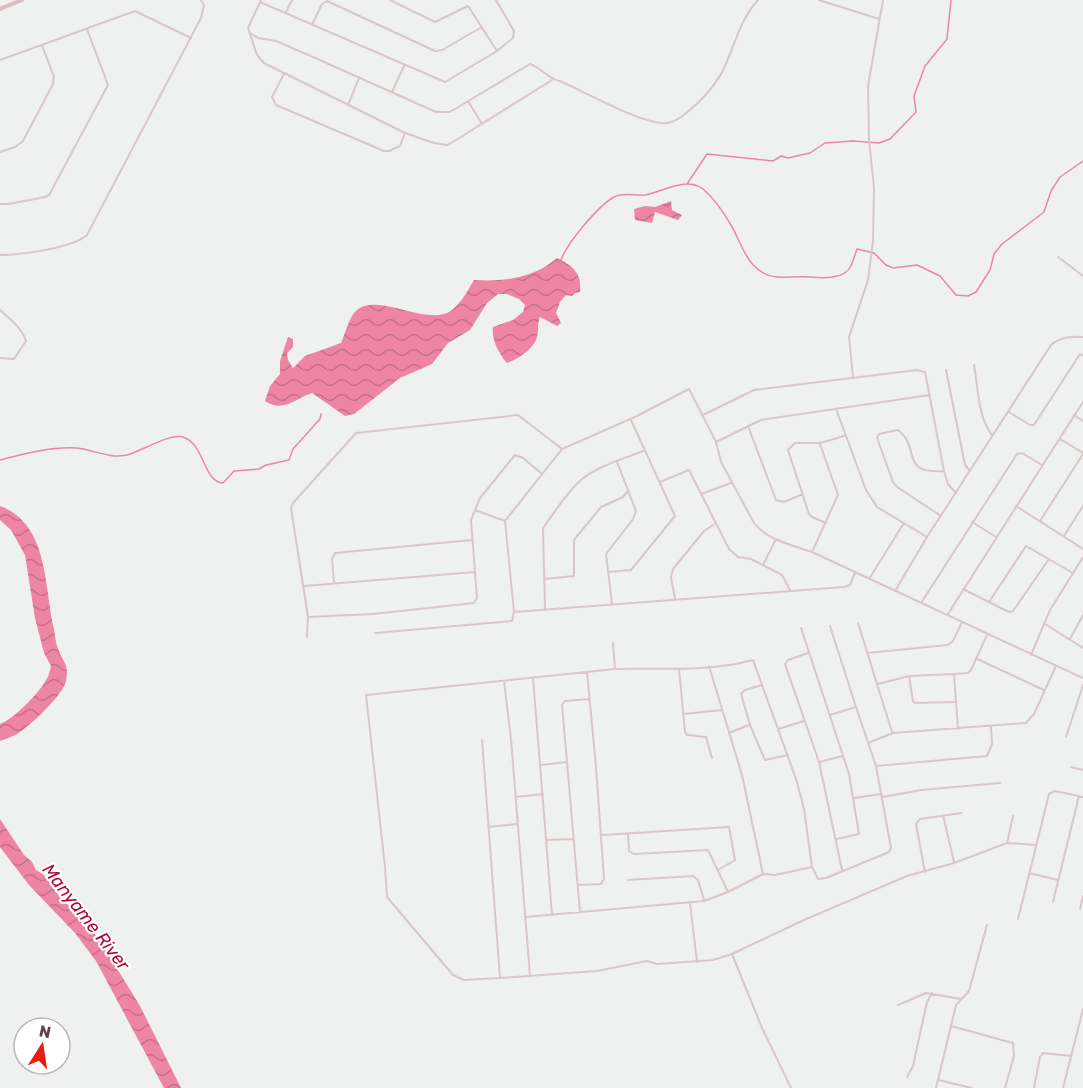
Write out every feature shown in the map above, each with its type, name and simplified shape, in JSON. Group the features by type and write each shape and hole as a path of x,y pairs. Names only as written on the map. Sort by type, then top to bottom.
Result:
{"street":[{"path":"0,9 21,0"},
{"path":"0,255 70,244 80,241 87,235 201,18 204,5 201,0"},
{"path":"286,12 292,0"},
{"path":"390,0 435,22 468,6 497,51"},
{"path":"496,0 514,33 511,41 445,82 404,66 261,1 249,26 261,60 284,74 405,133 435,143 448,145 552,80"},
{"path":"250,33 258,38 276,41 441,113 450,112 531,64 552,80 560,81 658,123 679,119 710,92 724,68 744,20 758,0"},
{"path":"819,0 879,19"},
{"path":"853,377 849,337 871,266 873,241 874,188 869,145 868,86 883,0"},
{"path":"312,25 322,4 327,1 435,51 442,50 482,27"},
{"path":"0,60 135,11 190,38"},
{"path":"0,204 49,195 108,85 87,29"},
{"path":"0,152 15,147 22,141 54,84 54,77 42,45"},
{"path":"392,92 404,66"},
{"path":"284,74 272,97 276,105 384,151 389,152 400,146 405,133"},
{"path":"348,105 359,78"},
{"path":"468,102 482,124"},
{"path":"1058,257 1083,276"},
{"path":"0,310 24,334 27,341 14,359 0,358"},
{"path":"895,591 992,435 1055,342 1073,336 1083,337"},
{"path":"1008,411 1030,426 1034,425 1080,354 1083,356"},
{"path":"974,365 982,416 986,428 992,435"},
{"path":"703,414 754,390 916,370 925,372 944,471 948,484 956,493"},
{"path":"945,370 965,465 970,472"},
{"path":"375,633 512,621 514,612 505,521 541,473 562,448 631,419 689,389 716,442 720,459 731,483 756,526 776,539 812,552 1083,678"},
{"path":"716,442 761,420 930,395"},
{"path":"948,615 1083,402"},
{"path":"836,408 868,493 879,508 927,537"},
{"path":"307,637 308,617 292,505 356,433 518,415 562,448"},
{"path":"1074,416 1083,421"},
{"path":"608,572 631,570 675,516 631,419"},
{"path":"748,426 776,500 784,502 803,495"},
{"path":"941,516 893,482 877,438 879,434 898,430 906,436 914,463 918,468 931,472 944,471"},
{"path":"826,523 810,515 788,450 795,443 820,443 845,435"},
{"path":"1040,521 1083,454 1059,438"},
{"path":"812,552 838,492 820,443"},
{"path":"546,609 543,528 580,481 595,471 645,450"},
{"path":"921,603 1017,454 1022,453 1042,465"},
{"path":"308,617 373,614 474,603 477,598 471,520 480,498 515,455 523,458 541,473"},
{"path":"612,605 606,554 635,515 636,506 617,462"},
{"path":"660,482 690,470 729,549 736,556 751,559 782,575 790,590"},
{"path":"701,494 731,483"},
{"path":"544,579 574,576 574,540 601,507 623,497 629,490"},
{"path":"1016,506 1083,549"},
{"path":"1064,536 1083,506"},
{"path":"475,510 505,521"},
{"path":"972,522 996,537"},
{"path":"675,600 671,577 673,569 705,529 715,524"},
{"path":"869,579 904,524"},
{"path":"763,565 776,539"},
{"path":"334,583 332,559 335,553 472,540"},
{"path":"989,602 1026,546 1073,573"},
{"path":"1031,655 1050,610 1083,557"},
{"path":"963,589 1009,612 1013,611 1049,559"},
{"path":"304,586 476,572"},
{"path":"514,612 844,587 850,585 855,573"},
{"path":"1070,639 1083,615"},
{"path":"867,653 948,645 953,641 962,622"},
{"path":"858,623 893,733"},
{"path":"1045,624 1083,648"},
{"path":"830,626 876,766 890,850 826,878 818,879 812,867 804,809 788,755 753,660 679,669 615,669 366,695 386,867 387,897 453,975 464,980 597,971 647,961 657,964 713,960 732,954 907,876 954,864 1007,843 1036,845"},
{"path":"801,628 843,756 854,798 859,834 837,839"},
{"path":"878,684 909,676 968,672 973,667 987,635"},
{"path":"613,643 615,669"},
{"path":"808,653 788,660 785,664 819,762 842,870"},
{"path":"977,659 1044,690"},
{"path":"709,666 749,805 763,874"},
{"path":"868,743 893,733 1028,721 1034,714 1056,666"},
{"path":"679,669 685,734 706,737 712,758"},
{"path":"578,885 601,884 603,879 587,672"},
{"path":"954,674 958,729"},
{"path":"909,676 915,703 955,702"},
{"path":"533,678 552,914"},
{"path":"504,681 511,739 530,976"},
{"path":"762,685 745,690 741,694 750,725 765,760 788,755"},
{"path":"1066,737 1083,685"},
{"path":"580,912 562,705 565,701 589,699"},
{"path":"830,716 856,707"},
{"path":"683,714 722,710"},
{"path":"778,729 804,721"},
{"path":"729,733 750,725"},
{"path":"876,766 987,756 990,754 992,744 991,726"},
{"path":"482,741 500,978"},
{"path":"819,762 843,756"},
{"path":"541,765 567,762"},
{"path":"1071,767 1083,770"},
{"path":"854,798 1000,783"},
{"path":"1017,919 1049,794 1055,791 1081,797 1053,902"},
{"path":"515,797 543,794"},
{"path":"925,872 916,824 920,819 962,813"},
{"path":"943,816 954,864"},
{"path":"1007,843 1013,816"},
{"path":"488,827 517,824"},
{"path":"601,835 729,827 735,860 718,870"},
{"path":"628,835 629,851 633,854 708,850 728,892"},
{"path":"546,840 574,839"},
{"path":"524,917 704,901 728,892 763,874 812,867"},
{"path":"1029,873 1058,880"},
{"path":"628,880 693,876 698,880 704,901"},
{"path":"1080,909 1083,896"},
{"path":"690,903 697,962"},
{"path":"936,1088 956,1005 969,991 987,924"},
{"path":"732,954 769,1044 791,1088"},
{"path":"898,1005 924,993 961,999"},
{"path":"907,1077 913,1066 927,1002 932,993"},
{"path":"1063,1088 1083,1009"},
{"path":"951,1026 1013,1042 1014,1056 1005,1088"},
{"path":"1034,1088 1040,1057 1043,1053 1071,1056"},
{"path":"938,1080 972,1088"}],"water":[{"path":"671,201 672,210 682,215 678,220 655,212 652,223 635,220 634,209 645,206 655,207"},
{"path":"557,258 568,264 578,275 580,292 572,296 566,295 560,302 556,313 561,323 557,326 540,317 538,334 533,346 507,363 494,341 493,327 513,320 523,312 525,305 519,299 507,294 498,294 487,303 470,330 448,343 432,364 400,378 354,414 345,416 312,393 289,404 278,406 265,401 270,386 280,374 280,361 288,337 293,339 293,347 287,353 293,368 305,356 341,343 352,316 363,306 387,306 416,313 442,315 456,307 474,280 518,277 539,270"},
{"path":"0,506 16,515 28,527 36,542 42,558 56,643 67,671 64,687 45,710 17,734 0,741 0,724 12,717 32,698 43,685 51,666 44,653 35,618 25,555 11,530 0,520"},
{"path":"0,819 36,870 43,874 60,897 86,922 100,941 140,1006 181,1088 164,1088 96,961 75,933 29,885 0,847"}],"waterway":[{"path":"687,184 707,154 773,161 781,156 788,158 810,153 825,143 853,141 879,143 890,139 916,112 914,96 925,66 947,39 951,0"},
{"path":"561,260 584,226 600,208 614,197 626,194 645,195 689,184 703,189 719,206 748,258 759,271 767,275 826,278 838,276 848,271 857,249 874,253 886,265 893,268 917,265 940,276 956,295 968,296 976,292 990,270 994,254 1002,244 1044,212 1051,191 1060,177 1083,161"},
{"path":"0,460 58,448 77,448 121,456 177,436 190,441 196,447 211,476 223,483 234,471 259,469 266,465 289,460 293,449 320,419 321,414"}],"water label":[{"name":"Manyame River","path":"86,917"}]}
